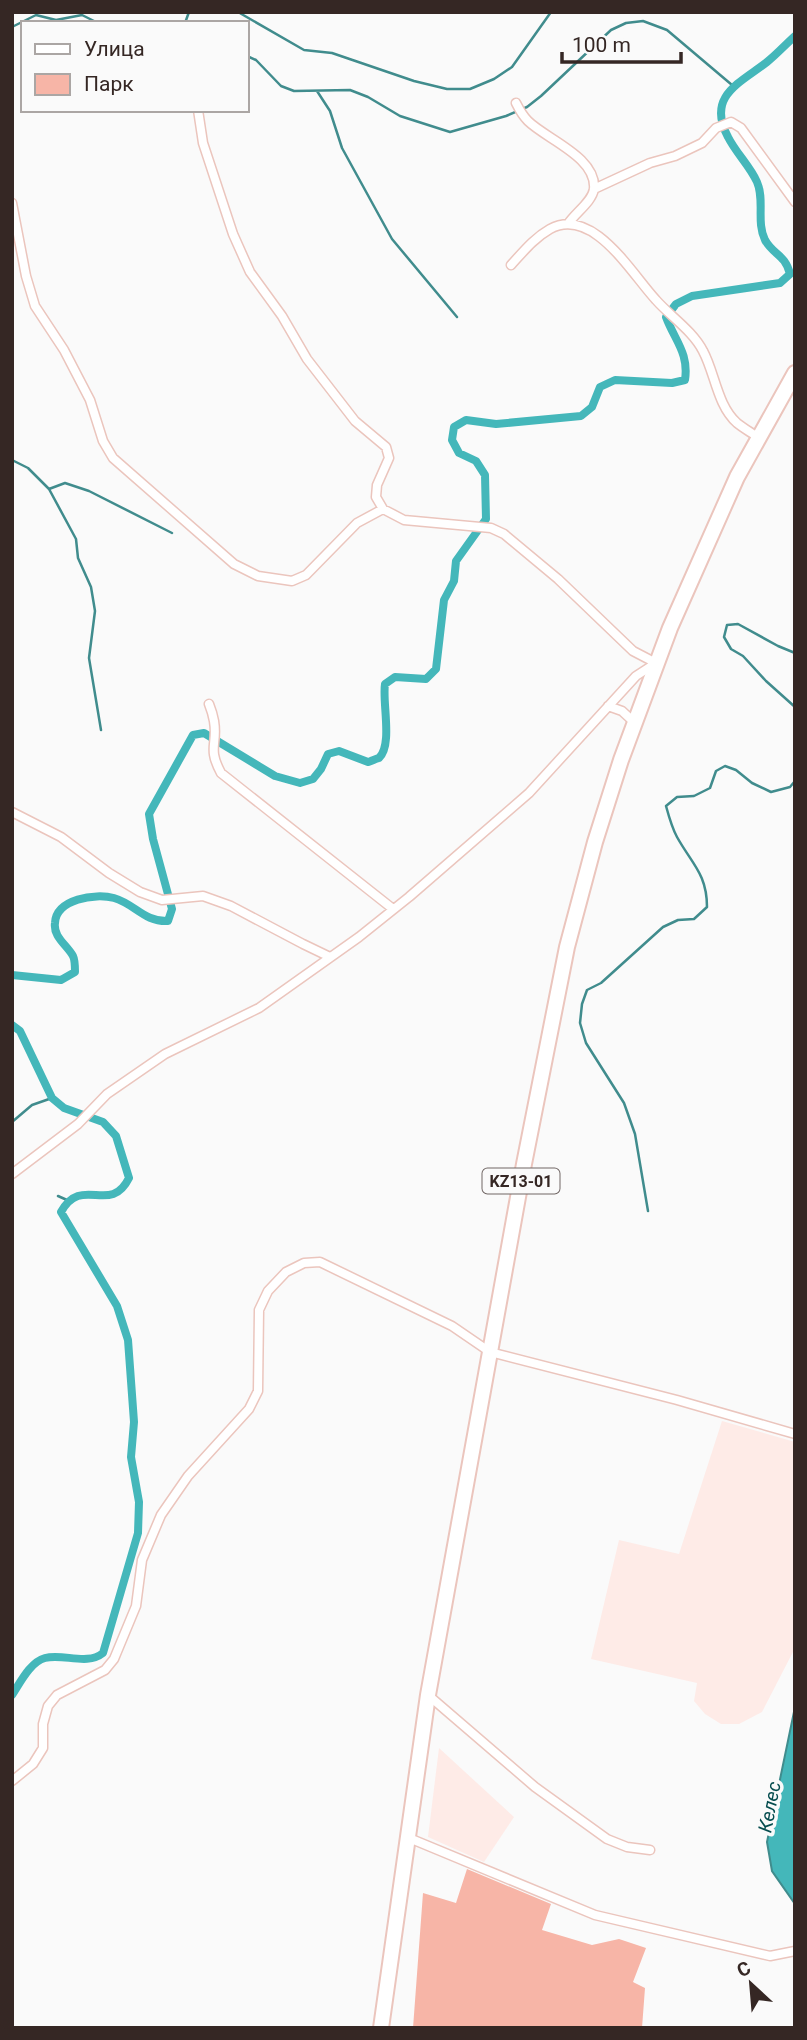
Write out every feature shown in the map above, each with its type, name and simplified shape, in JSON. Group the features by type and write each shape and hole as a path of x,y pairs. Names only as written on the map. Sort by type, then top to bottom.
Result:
{"highway":[{"name":"KZ13-01","path":"381,2028 428,1695 490,1352 568,947 595,842 656,663 714,526 795,373"}],"street":[{"path":"516,103 527,121 577,156 591,175 594,189 589,200 568,224"},
{"path":"12,1174 78,1124 107,1094 165,1054 259,1008 393,909 529,793 636,676 656,663 633,650 558,579 504,534 491,528 404,520 383,509 376,497 377,485 389,458 386,447 355,421 307,359 282,316 250,272 224,208 203,143 198,112"},
{"path":"594,189 650,163 684,152 702,143 716,128 731,122 741,128 795,202"},
{"path":"12,203 26,276 35,306 64,350 90,400 103,440 113,458 234,564 258,576 292,581 306,575 357,523 383,509"},
{"path":"510,265 534,239 552,228 568,224 589,229 608,243 656,301 703,349 726,410 736,422 759,438"},
{"path":"209,704 215,724 212,748 214,760 221,774 393,909"},
{"path":"608,706 622,711 635,723"},
{"path":"12,812 61,837 109,873 140,892 162,900 203,896 231,905 330,957"},
{"path":"12,1781 33,1763 43,1748 43,1724 48,1706 57,1695 105,1670 114,1659 136,1606 142,1560 161,1515 188,1476 249,1409 258,1391 259,1310 268,1291 286,1272 304,1263 320,1262 452,1326 490,1352 677,1399 795,1434"},
{"path":"428,1695 535,1787 607,1839 627,1847 650,1850"},
{"path":"409,1838 595,1915 769,1956 795,1951"}],"shaded area":[{"path":"722,1421 795,1442 795,1648 762,1712 739,1724 721,1724 705,1714 694,1701 697,1683 591,1659 619,1540 679,1554"},
{"path":"439,1748 514,1817 484,1862 428,1837"}],"green space":[{"path":"467,1869 551,1904 542,1930 592,1945 619,1939 646,1948 633,1982 645,1988 642,2028 413,2028 423,1893 456,1903"}],"water":[{"name":"Келес","path":"795,1707 795,1904 772,1871 767,1842"}],"waterway":[{"path":"186,21 189,12"},
{"path":"238,12 304,50 332,53 414,81 447,89 470,89 494,79 512,67 551,12"},
{"path":"24,21 36,15 56,20 82,15 94,21"},
{"path":"248,56 256,60 281,86 294,91 350,90 400,116 450,132 527,107 611,30 626,23 643,21 667,30 732,85"},
{"path":"12,27 21,22"},
{"path":"12,975 61,980 75,972 74,958 58,937 55,928 57,915 69,903 87,897 114,898 152,919 168,921 172,909 149,814 193,735 204,733 275,776 300,783 313,779 328,754 339,751 368,762 379,758 383,752 386,734 385,684 395,677 426,679 436,669 444,600 454,581 456,561 486,519 485,475 476,461 459,453 452,440 454,427 466,420 496,424 581,416 592,407 600,387 615,380 672,383 685,380 683,355 666,317 676,304 692,296 780,283 790,274 785,262 772,249 762,233 757,182 728,137 722,123 721,111 729,92 795,36"},
{"path":"317,91 330,111 342,148 392,239 457,317"},
{"path":"12,460 28,468 49,489 76,539 78,558 91,587 95,611 89,658 101,730"},
{"path":"49,489 65,483 89,491 172,533"},
{"path":"795,653 738,624 727,625 724,637 731,649 743,656 795,707"},
{"path":"648,1211 635,1134 624,1103 586,1043 580,1023 582,1004 587,990 601,983 663,927 678,920 694,919 707,907 701,877 675,834 666,806 677,797 694,796 710,788 716,771 725,766 771,792 790,787 795,781"},
{"path":"12,1025 20,1031 52,1098 64,1108 103,1122 116,1136 129,1178 121,1189 113,1194 78,1196 69,1201 61,1212 117,1306 128,1340 134,1422 131,1457 139,1502 138,1533 103,1653 90,1659 52,1657 40,1660 26,1674 12,1695"},
{"path":"12,1122 32,1105 52,1098"},
{"path":"58,1196 67,1200"}]}
